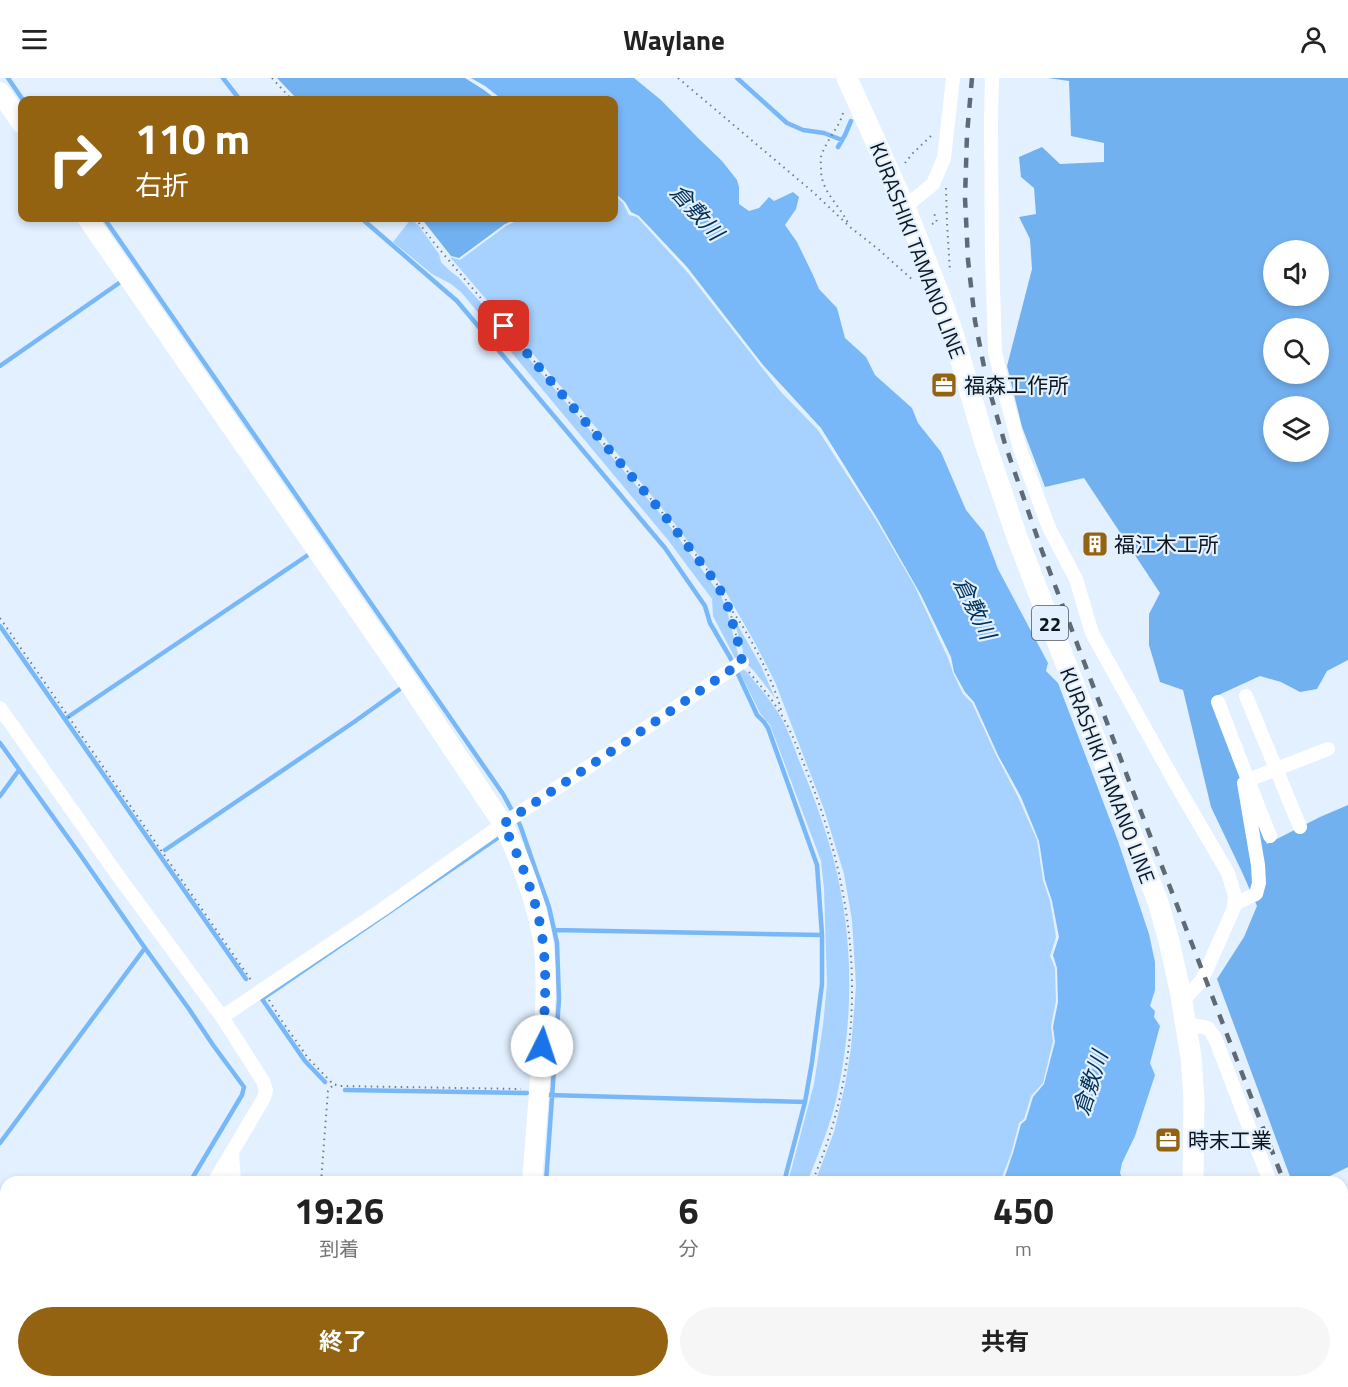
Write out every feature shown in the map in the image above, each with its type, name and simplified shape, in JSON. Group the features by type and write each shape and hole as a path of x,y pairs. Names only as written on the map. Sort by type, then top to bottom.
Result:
{"main road":[{"name":"KURASHIKI TAMANO LINE","path":"847,78 905,207 952,330 984,440 1017,537 1158,902 1182,1002 1191,1057 1194,1099 1193,1176"}],"street":[{"path":"905,207 933,184 944,158 953,78"},
{"path":"992,78 992,257 995,351 1020,449 1049,528 1076,579 1092,633 1228,873 1235,896 1234,908 1202,980 1182,1002"},
{"path":"0,92 18,118"},
{"path":"90,222 406,679 511,818 536,909 545,962 545,1003 532,1176"},
{"path":"222,1017 263,994 511,818 737,665"},
{"path":"1246,696 1300,827"},
{"path":"1218,702 1270,836"},
{"path":"0,708 222,1017 263,1081 266,1090 264,1098 218,1176"},
{"path":"1234,904 1256,894 1259,883 1244,783 1328,749"},
{"path":"1186,1024 1208,1028 1215,1038 1268,1176"},
{"path":"232,1152 234,1176"}],"path":[{"path":"272,78 288,96"},
{"path":"678,78 916,283"},
{"path":"905,163 948,119"},
{"path":"835,132 821,155 820,176 829,197 844,215 850,227"},
{"path":"944,158 950,274"},
{"path":"928,225 937,222 933,210"},
{"path":"418,222 661,511 714,580 726,600 740,649 737,665 777,707 804,764 828,829 839,870 851,949 852,997 849,1048 833,1122 814,1176"},
{"path":"728,606 754,648 772,685 783,717"},
{"path":"0,618 282,1021 309,1058 333,1084 539,1089"},
{"path":"321,1176 328,1091 333,1084"}],"shaded area":[{"path":"277,78 465,78 492,96 294,96"},
{"path":"1048,78 1348,78 1348,660 1327,671 1317,689 1300,692 1281,682 1260,676 1212,698 1267,844 1348,805 1348,1167 1330,1176 1290,1176 1217,979 1244,937 1257,906 1211,807 1183,690 1160,682 1149,645 1149,614 1160,593 1084,478 1045,487 1022,427 1007,366 1032,269 1030,239 1019,217 1036,214 1034,188 1021,177 1019,157 1042,147 1060,164 1104,162 1104,143 1071,136 1069,81"},
{"path":"618,199 629,215 637,217 688,273 781,392 818,430 876,520 914,585 963,694 972,703 1037,840 1043,880 1050,901 1056,937 1050,956 1055,968 1056,1001 1051,1026 1053,1041 1043,1083 1031,1096 1024,1119 1019,1123 1002,1176 817,1176 834,1132 845,1085 851,1048 856,986 852,920 844,874 824,809 775,682 724,589 674,523 598,430 450,257 460,260 514,222 618,222"},
{"path":"409,222 414,222 419,226 439,254 441,262 458,277 499,323 663,517 720,594 727,610 738,654 736,660 713,616 712,599 668,540 461,292 432,274 393,242"},
{"path":"424,222 509,222 459,258 451,256"},
{"path":"733,617 760,664 775,698 745,662"},
{"path":"743,669 747,672 773,704 784,722 816,804 841,890 849,980 846,1041 836,1100 809,1176 790,1176 814,1084 823,1025 827,984 821,861 770,725 760,713 739,671"}],"water":[{"name":"倉敷川","path":"471,78 634,78 661,100 722,161 737,180 739,204 749,211 759,208 769,197 774,201 793,192 799,197 796,209 785,225 797,242 819,289 837,308 845,338 866,357 875,375 912,408 918,423 941,452 966,510 984,532 998,569 1048,663 1046,671 1058,683 1118,841 1149,934 1155,962 1155,990 1150,1006 1155,1011 1154,1017 1160,1026 1150,1063 1155,1075 1135,1136 1122,1163 1121,1176 1005,1176 1021,1124 1026,1120 1033,1097 1044,1084 1055,1042 1053,1027 1058,1002 1057,968 1053,955 1059,937 1052,901 1045,880 1039,841 1021,797 998,755 974,702 965,692 954,672 951,657 921,595 877,518 821,428 763,365 687,267 639,216 631,212 618,196 618,96 498,96"}],"waterway":[{"path":"8,78 20,96"},
{"path":"223,78 237,96"},
{"path":"737,78 787,123 803,130 824,133 842,140"},
{"path":"838,147 851,121"},
{"path":"107,222 503,794 520,825 549,907 557,943 559,999 546,1176"},
{"path":"366,222 457,301 665,548 705,606 710,623 731,659 757,715 768,728 817,865 822,935 822,984 812,1062 805,1102 786,1176"},
{"path":"0,366 122,281"},
{"path":"65,719 308,555"},
{"path":"0,626 246,979"},
{"path":"165,850 400,689"},
{"path":"0,743 244,1087 242,1095 194,1176"},
{"path":"0,796 19,770"},
{"path":"325,1082 305,1061 262,999 499,837"},
{"path":"554,930 822,935"},
{"path":"0,1143 145,948"},
{"path":"345,1090 527,1093"},
{"path":"549,1095 805,1102"}],"railway":[{"path":"972,78 965,198 968,260 975,321 987,382 1005,444 1042,551 1282,1176"}],"place":[{"name":"福森工作所","path":"944,385"},
{"name":"福江木工所","path":"1095,544"},
{"name":"時末工業","path":"1168,1140"}],"route":[{"path":"504,326 661,511 714,580 726,600 742,662 503,824 526,876 543,941 546,983 542,1046"}]}
